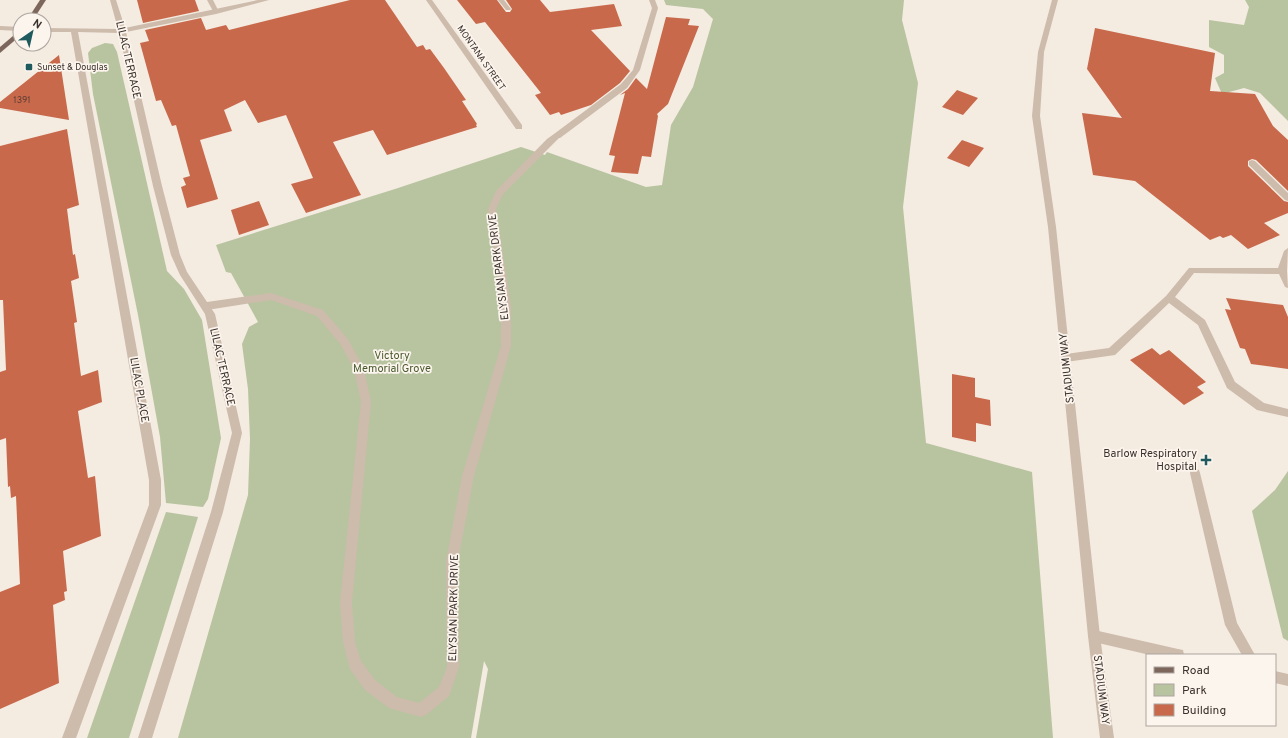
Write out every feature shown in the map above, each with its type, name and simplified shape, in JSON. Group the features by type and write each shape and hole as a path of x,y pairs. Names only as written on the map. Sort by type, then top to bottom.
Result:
{"main road":[{"path":"35,12 43,0"},
{"path":"0,51 12,38"}],"street":[{"name":"LILAC TERRACE","path":"113,0 122,30 174,249 184,276 207,306 210,314 237,433 217,512 145,738"},
{"path":"210,0 216,12"},
{"path":"52,30 122,30 216,12 266,0"},
{"name":"MONTANA STREET","path":"429,0 519,127"},
{"path":"501,0 508,9"},
{"name":"ELYSIAN PARK DRIVE","path":"207,306 270,296 320,313 345,342 359,369 366,402 346,602 349,642 355,664 370,685 394,703 421,710 444,691 453,667 452,561 468,476 506,346 506,306 492,209 499,193 550,141 624,86 636,70 655,8 652,0"},
{"name":"STADIUM WAY","path":"1055,0 1041,52 1036,116 1052,227 1094,636 1107,738"},
{"path":"0,28 12,29"},
{"name":"LILAC PLACE","path":"69,738 155,505 155,480 74,30"},
{"path":"1252,163 1288,198"},
{"path":"1288,250 1282,271 1288,285"},
{"path":"1066,358 1112,352 1168,298 1192,270 1282,271"},
{"path":"1168,298 1202,323 1231,384 1261,407 1288,413"},
{"path":"1195,473 1231,625 1248,654"},
{"path":"1094,636 1174,654"},
{"path":"1276,677 1288,680"}],"green space":[{"name":"Victory Memorial Grove","path":"664,0 904,0 902,20 918,83 903,207 926,443 1032,472 1053,738 476,738 488,669 484,661 471,738 178,738 248,495 250,439 248,389 242,344 249,327 258,322 231,273 226,272 216,245 395,189 521,147 545,155 547,152 646,187 662,185 671,125 693,87 713,19 703,9 666,5"},
{"path":"1245,0 1288,0 1288,121 1260,93 1244,88 1222,94 1215,78 1224,73 1224,55 1209,47 1209,20 1244,25 1249,7"},
{"path":"105,43 113,44 117,52 167,271 184,289 202,320 221,438 208,499 203,507 166,503 160,437 138,315 93,94 88,53 92,48"},
{"path":"1288,471 1288,641 1283,638 1252,511 1275,490"},
{"path":"166,512 198,517 129,738 87,738"}],"building":[{"path":"137,0 195,0 199,11 143,23"},
{"path":"350,0 385,0 417,47 423,45 426,50 430,49 444,68 466,100 462,101 477,124 477,127 387,155 373,130 333,142 361,195 306,213 291,184 313,178 286,115 258,123 245,100 224,110 232,131 200,140 218,199 187,208 181,187 186,185 183,178 190,176 176,125 172,126 161,100 156,101 140,43 149,41 145,30 201,18 206,30 226,25 229,30"},
{"path":"457,0 497,0 506,12 510,12 512,9 506,0 540,0 550,12 614,4 622,26 591,30 630,71 620,83 591,105 561,115 559,112 550,115 535,95 541,93 485,22 476,24"},
{"path":"666,17 690,19 688,25 699,26 668,104 657,114 658,116 651,157 642,156 638,174 611,172 615,156 609,155 625,93 620,95 628,89 636,78 647,89"},
{"path":"1095,28 1215,53 1210,91 1255,94 1273,126 1288,140 1288,191 1256,160 1252,159 1248,161 1248,166 1284,201 1288,202 1288,213 1264,223 1280,235 1248,249 1231,235 1223,238 1220,236 1210,240 1135,181 1093,175 1082,113 1122,118 1087,69"},
{"path":"59,55 69,120 0,108 0,102"},
{"path":"957,90 978,98 963,115 942,107"},
{"path":"67,129 79,205 67,209 73,255 75,254 79,278 71,281 77,322 74,323 81,376 98,370 102,402 78,411 88,478 95,476 101,536 63,551 67,591 64,592 65,600 53,605 59,683 0,709 0,592 20,584 16,496 11,498 10,486 8,487 6,438 0,440 0,372 6,370 3,300 0,300 0,146"},
{"path":"962,140 984,148 969,167 947,158"},
{"path":"259,201 269,225 239,235 231,210"},
{"path":"1226,298 1283,305 1288,317 1288,369 1251,364 1245,349 1240,348 1225,309 1231,310"},
{"path":"1152,348 1160,355 1169,350 1206,382 1197,387 1204,393 1184,405 1130,360"},
{"path":"952,374 975,378 975,397 990,400 991,426 976,423 976,442 952,437"}],"place":[{"name":"Sunset & Douglas","path":"29,67"},
{"name":"Barlow Respiratory Hospital","path":"1206,460"}]}
